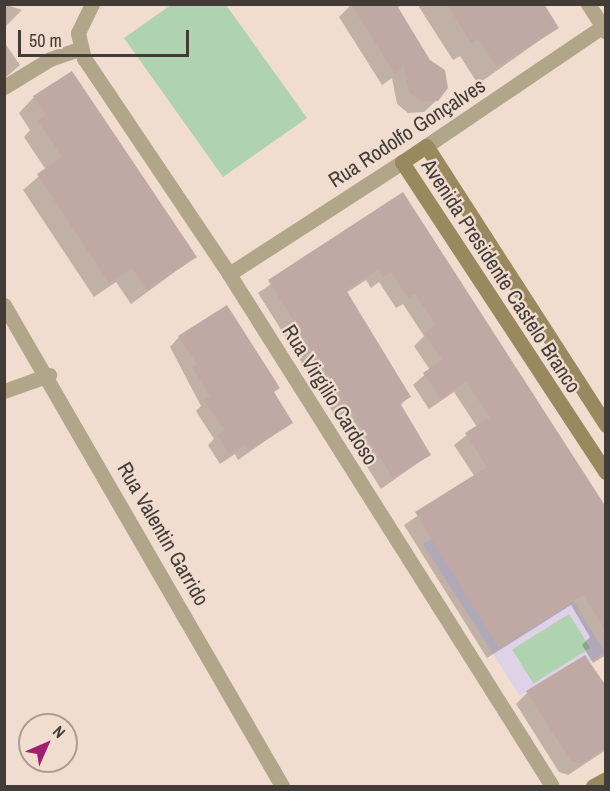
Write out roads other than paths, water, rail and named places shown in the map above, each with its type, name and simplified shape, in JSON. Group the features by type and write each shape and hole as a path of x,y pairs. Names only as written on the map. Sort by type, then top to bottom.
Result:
{"street":[{"path":"4,87 50,59 80,49 79,27 92,4"},
{"path":"588,4 604,28"},
{"name":"Rua Rodolfo Gonçalves","path":"229,274 604,28"},
{"name":"Rua Virgilio Cardoso","path":"80,49 229,274 552,786"},
{"name":"Avenida Presidente Castelo Branco","path":"426,146 606,425"},
{"name":"Avenida Presidente Castelo Branco","path":"402,162 600,453 606,472"},
{"name":"Rua Valentin Garrido","path":"4,305 49,375 282,786"},
{"path":"4,391 49,375"},
{"path":"593,786 606,779"}]}
